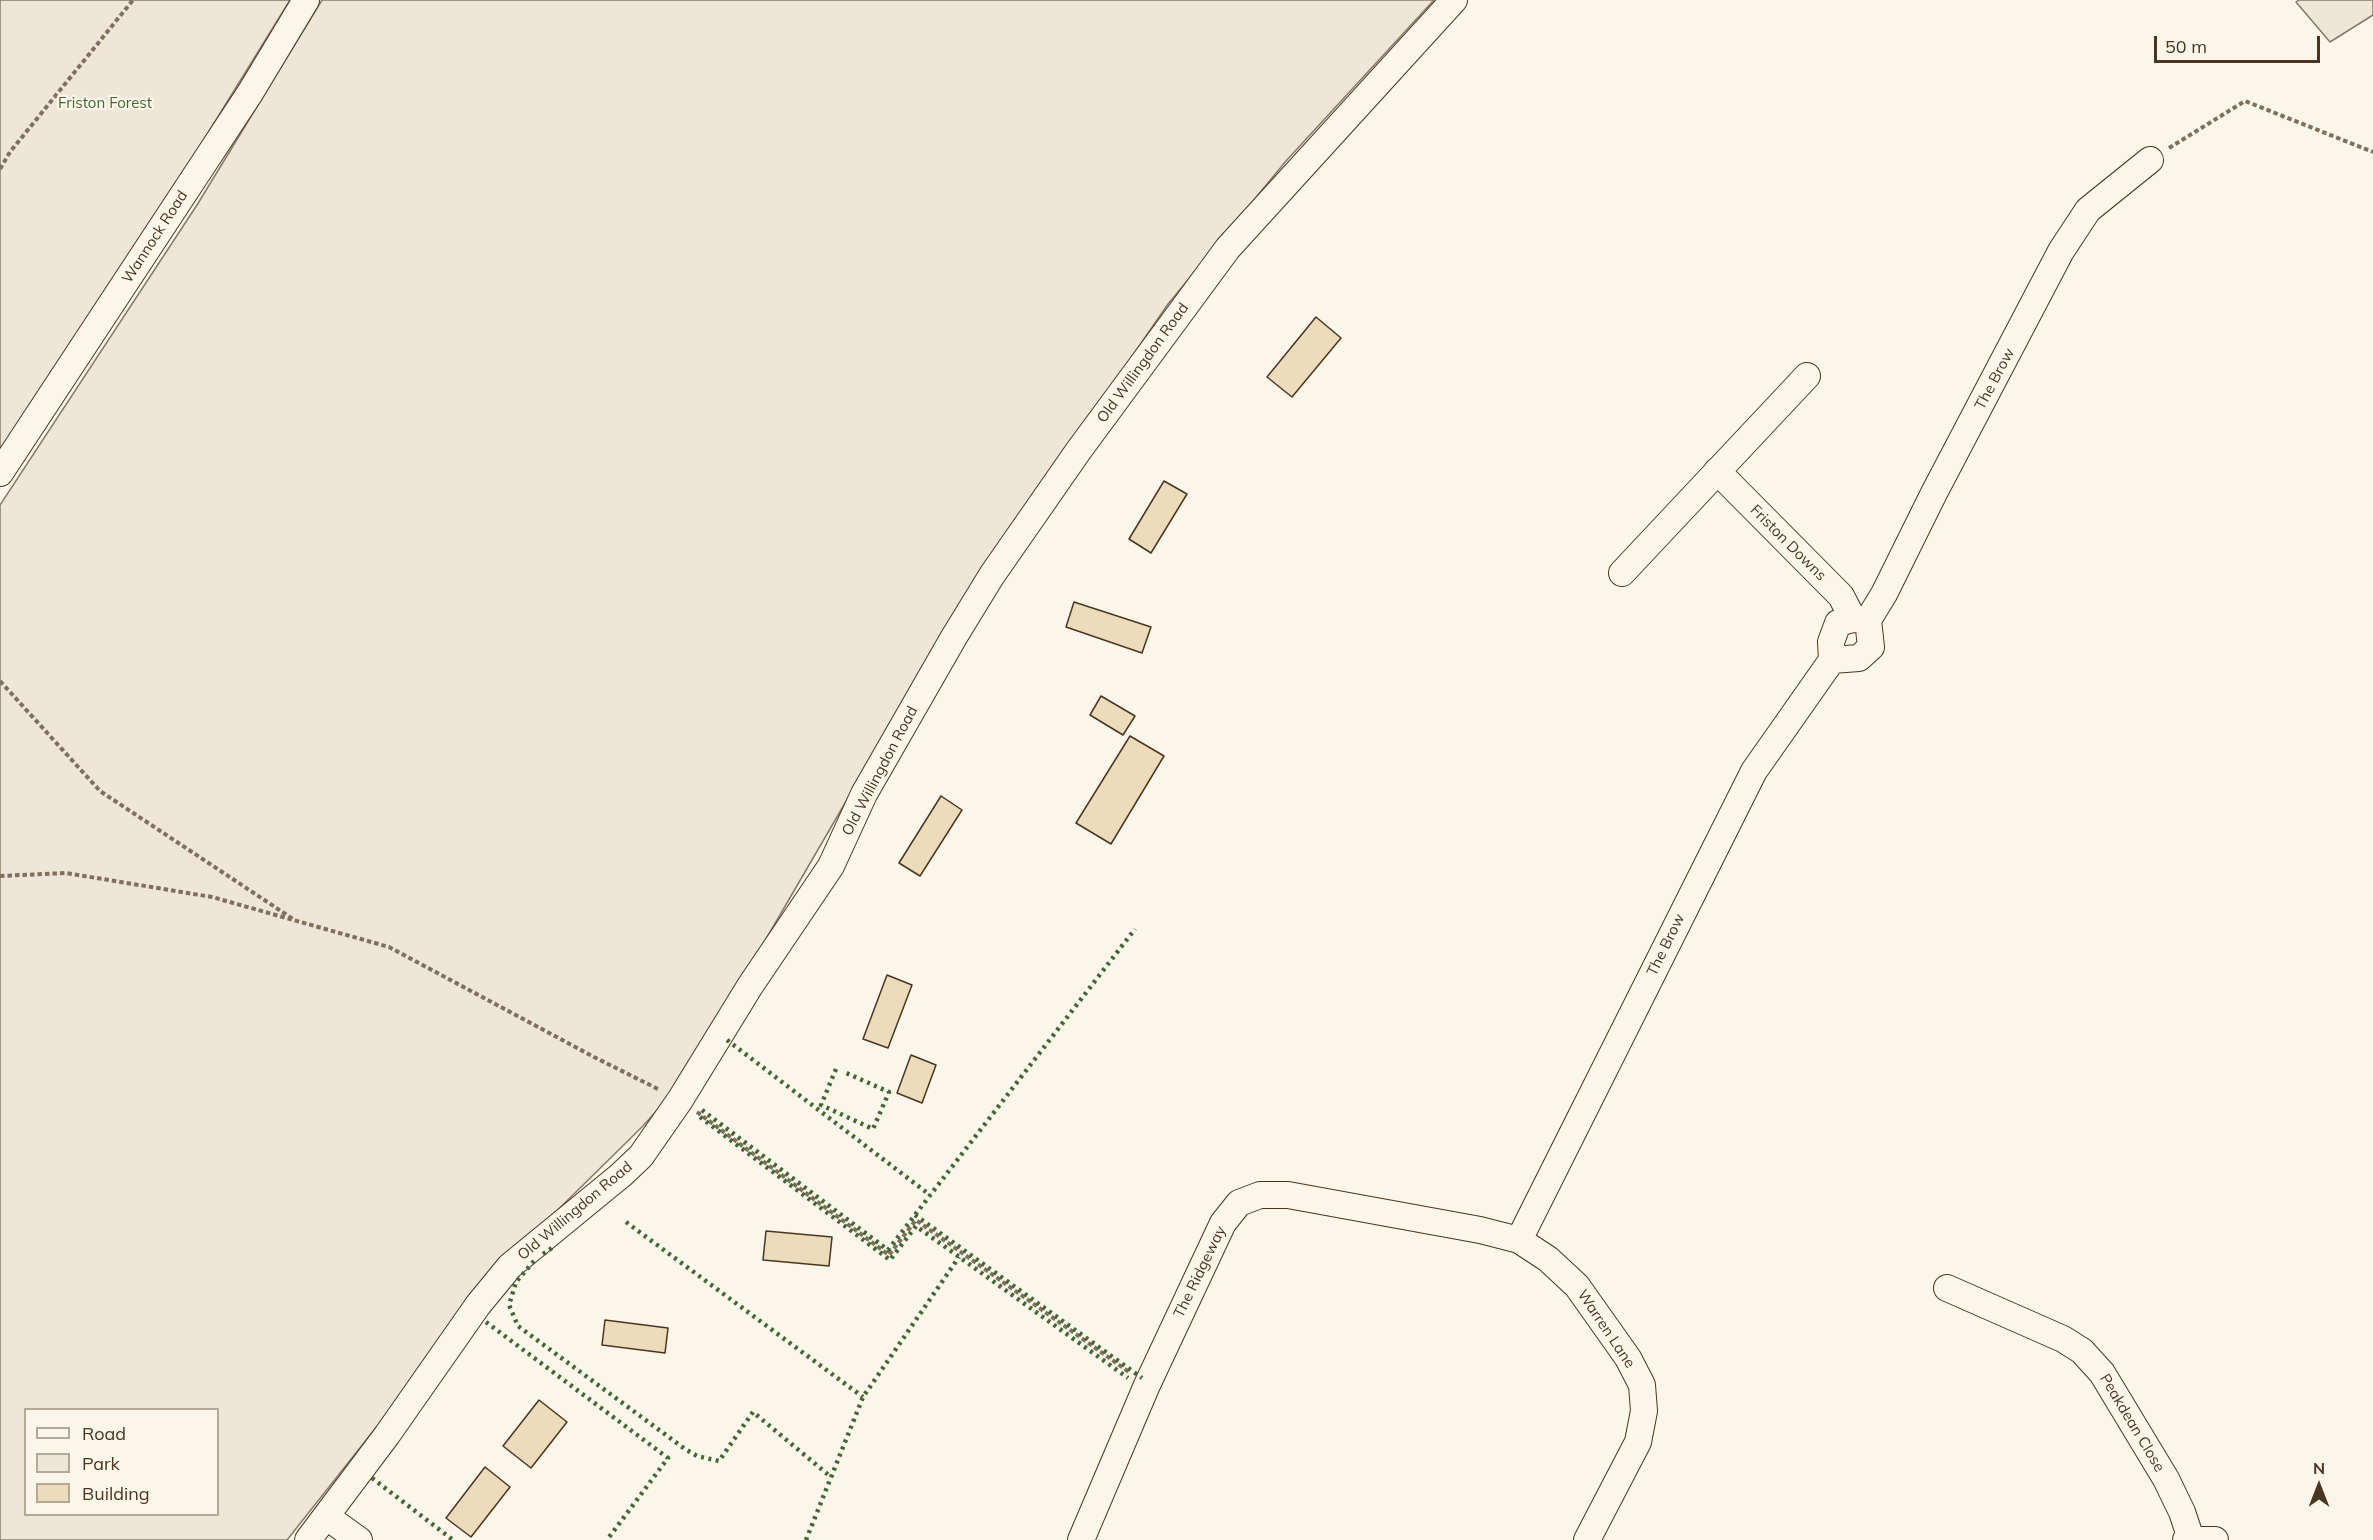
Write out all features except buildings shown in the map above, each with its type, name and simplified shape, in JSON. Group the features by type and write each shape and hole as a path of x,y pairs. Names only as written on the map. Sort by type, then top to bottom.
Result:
{"street":[{"name":"Wannock Road","path":"0,473 250,93 306,0"},
{"name":"Old Willingdon Road","path":"308,1540 478,1305 510,1266 641,1156 680,1100 750,986 831,866 864,794 992,575 1079,450 1228,248 1454,0"},
{"name":"The Brow","path":"1519,1240 1754,771 1832,660 1831,642 1838,623 1860,620 1884,594 1934,493 2061,251 2088,210 2150,160"},
{"path":"1622,573 1807,376"},
{"name":"Friston Downs","path":"1717,471 1841,597 1860,620"},
{"name":"The Ridgeway","path":"1081,1540 1147,1385 1223,1223 1239,1203 1260,1195 1288,1195 1480,1230 1519,1240"},
{"name":"Warren Lane","path":"1519,1240 1548,1259 1577,1286 1609,1328 1642,1385 1644,1411 1638,1442 1587,1540"},
{"name":"Peakdean Close","path":"1947,1288 2063,1339 2082,1351 2102,1373 2133,1421 2197,1540"},
{"path":"327,1516 359,1540"}],"path":[{"path":"0,170 10,152 133,0"},
{"path":"2150,160 2246,101 2373,152"},
{"path":"0,681 100,791 297,921"},
{"path":"0,876 66,873 212,897 389,947 584,1052 680,1100 889,1255 916,1220 1147,1385"}],"green space":[{"name":"Friston Forest","path":"0,0 290,0 111,290 0,460"},
{"path":"322,0 1434,0 1286,161 1168,304 955,614 684,1080 643,1126 516,1251 287,1540 0,1540 0,505 197,205"},
{"path":"2299,0 2373,0 2373,15 2330,42 2296,2"}],"hedge":[{"path":"702,1110 888,1250 1135,929"},
{"path":"727,1040 930,1195"},
{"path":"836,1069 821,1105 873,1129 889,1092 844,1072"},
{"path":"700,1117 890,1260 916,1226 1128,1378"},
{"path":"915,1215 1142,1378"},
{"path":"626,1222 863,1397"},
{"path":"543,1254 555,1246"},
{"path":"806,1540 863,1397 959,1257"},
{"path":"534,1261 516,1282 509,1305 518,1326 685,1449 697,1456 719,1461 753,1412 831,1477"},
{"path":"486,1322 668,1458 607,1540"},
{"path":"372,1478 453,1540"}]}
